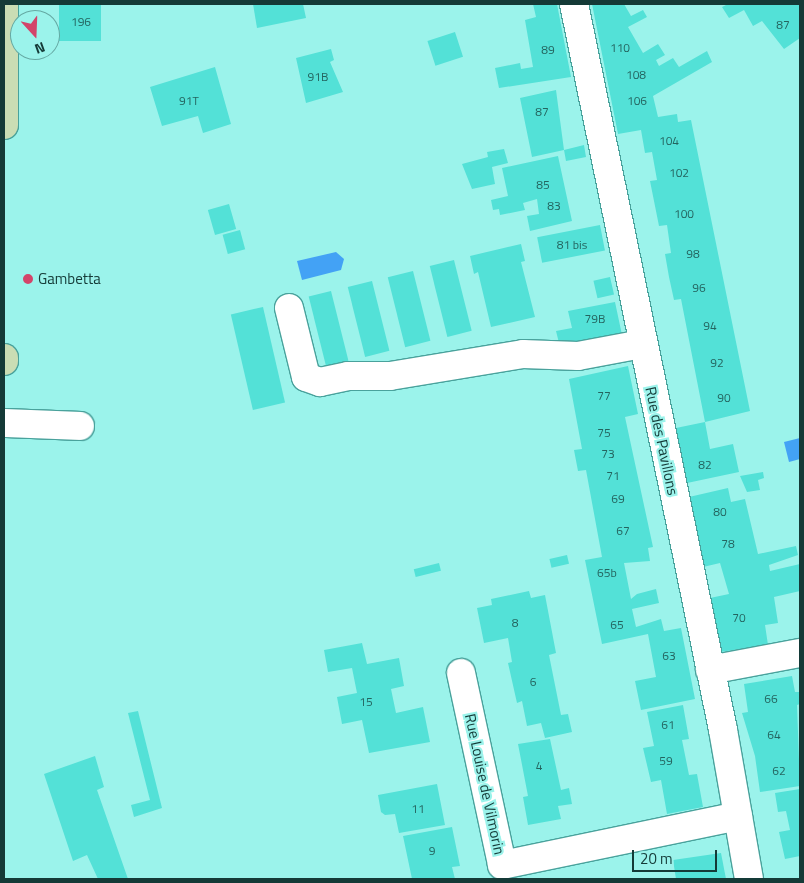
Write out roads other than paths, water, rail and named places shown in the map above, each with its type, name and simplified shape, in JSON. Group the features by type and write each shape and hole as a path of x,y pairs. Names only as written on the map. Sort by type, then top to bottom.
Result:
{"main road":[{"path":"4,4 4,125"}],"street":[{"name":"Rue des Pavillons","path":"574,4 710,670 749,879"},
{"path":"289,308 306,377 320,382 348,376 390,376 523,354 578,356 642,344"},
{"path":"4,423 80,426"},
{"path":"710,670 800,653"},
{"name":"Rue Louise de Vilmorin","path":"461,673 503,872 738,816"}],"water":[{"path":"336,252 344,259 341,270 302,280 297,261"},
{"path":"800,438 800,459 789,462 784,442"}],"place":[{"name":"Gambetta","path":"28,279"}]}
